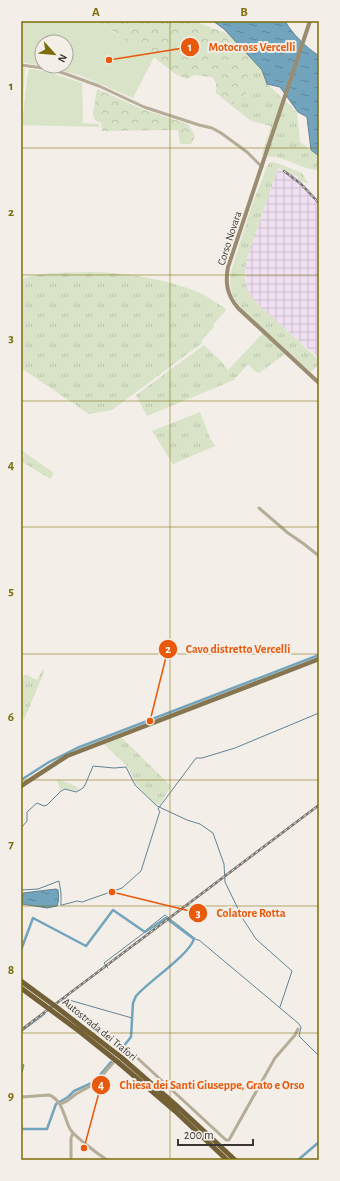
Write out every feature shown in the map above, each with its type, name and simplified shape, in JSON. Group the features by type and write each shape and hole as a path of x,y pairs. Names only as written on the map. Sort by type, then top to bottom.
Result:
{"highway":[{"name":"Autostrada dei Trafori","path":"21,981 120,1058 178,1107 235,1160"},
{"name":"Autostrada dei Trafori","path":"21,988 120,1058 227,1160"}],"main road":[{"name":"Corso Novara","path":"310,21 228,267 226,278 229,297 238,308 319,383"},
{"path":"21,786 60,760 319,659"}],"street":[{"path":"21,65 66,74 99,86 144,107 212,128 247,152 262,168"},
{"path":"259,508 288,533 319,556"},
{"path":"120,1058 124,1050 133,1054 226,1140 228,1140 275,1058 295,1035 298,1029"},
{"path":"60,1104 94,1084 113,1063"},
{"path":"21,1097 49,1095 57,1100 73,1133 107,1160"},
{"path":"71,1160 71,1138 73,1133"}],"shaded area":[{"path":"278,168 295,175 319,201 319,358 260,307 249,294 247,287 245,270 247,258"}],"green space":[{"path":"21,21 95,21 154,57 133,98 74,74 74,34 34,34 34,64 21,62"},
{"path":"95,21 193,21 226,33 253,60 251,62 246,83 251,90 231,105 216,93 216,83 212,77 194,75 187,79 177,75 152,56"},
{"path":"253,60 262,70 267,84 297,112 300,142 319,156 319,170 309,169 280,158 262,154 271,126 251,121 231,105 251,90 246,83 251,62"},
{"path":"21,67 25,68 21,108"},
{"path":"29,69 34,70 34,74 54,74 82,83 83,123 99,124 99,127 22,125"},
{"path":"97,89 144,110 188,124 195,136 191,144 180,144 178,130 102,131 101,123 94,119 93,113"},
{"path":"271,162 302,173 308,183 303,182 295,175 278,168 247,258 245,279 249,294 319,360 319,364 311,372 244,312 236,302 230,286 232,268 252,205 268,164"},
{"path":"93,272 133,275 186,287 201,294 226,310 213,325 214,327 202,340 202,343 112,410 89,414 21,368 21,280 36,275"},
{"path":"263,333 285,354 259,373 248,364 234,380 147,416 136,395 204,345 222,362 228,370"},
{"path":"200,412 210,438 215,446 173,464 152,431"},
{"path":"21,450 54,473 50,479 21,461 24,455 21,453"},
{"path":"43,669 44,672 24,720 20,697 23,679 25,674 37,680"},
{"path":"121,737 171,786 160,805 154,803 136,784 128,767 104,744"},
{"path":"57,779 79,789 75,791 64,788 60,790"}],"water":[{"path":"213,21 285,21 300,40 319,56 319,156 311,150 307,117 298,112 280,87 267,84 262,70 224,29"},
{"path":"58,890 59,894 57,906 47,908 22,904 23,893"}],"waterway":[{"path":"21,780 49,762 77,748 319,655"},
{"path":"21,890 38,889 59,881 62,905 77,901 82,902 122,888 141,871 160,812 158,809 196,758 202,758 235,748 319,713"},
{"path":"21,828 27,821 27,812 37,803 44,806 65,789 76,792 83,788 93,766 114,768 126,767 135,785 157,806 187,820 200,824 213,833 224,864 225,882 243,919 256,939 292,971 280,1007"},
{"path":"21,950 33,918 86,946 113,910 145,932 166,918 194,939 185,953 136,996 133,1003 131,1037 119,1052"},
{"path":"146,930 165,915 199,940 298,1023 301,1027 299,1036 319,1056"},
{"path":"108,968 104,963 145,932"},
{"path":"61,1002 66,998 132,1018"},
{"path":"21,1032 45,1014"},
{"path":"21,1129 47,1129 56,1104 68,1097 74,1091 94,1082 111,1062"},
{"path":"21,1063 24,1065 21,1076"},
{"path":"298,1160 319,1142"}],"railway":[{"path":"284,171 301,184 319,203"},
{"path":"21,1030 319,805"}],"place":[{"name":"Motocross Vercelli","path":"109,60"},
{"name":"Cavo distretto Vercelli","path":"150,721"},
{"name":"Colatore Rotta","path":"112,892"},
{"name":"Chiesa dei Santi Giuseppe, Grato e Orso","path":"84,1148"}]}
